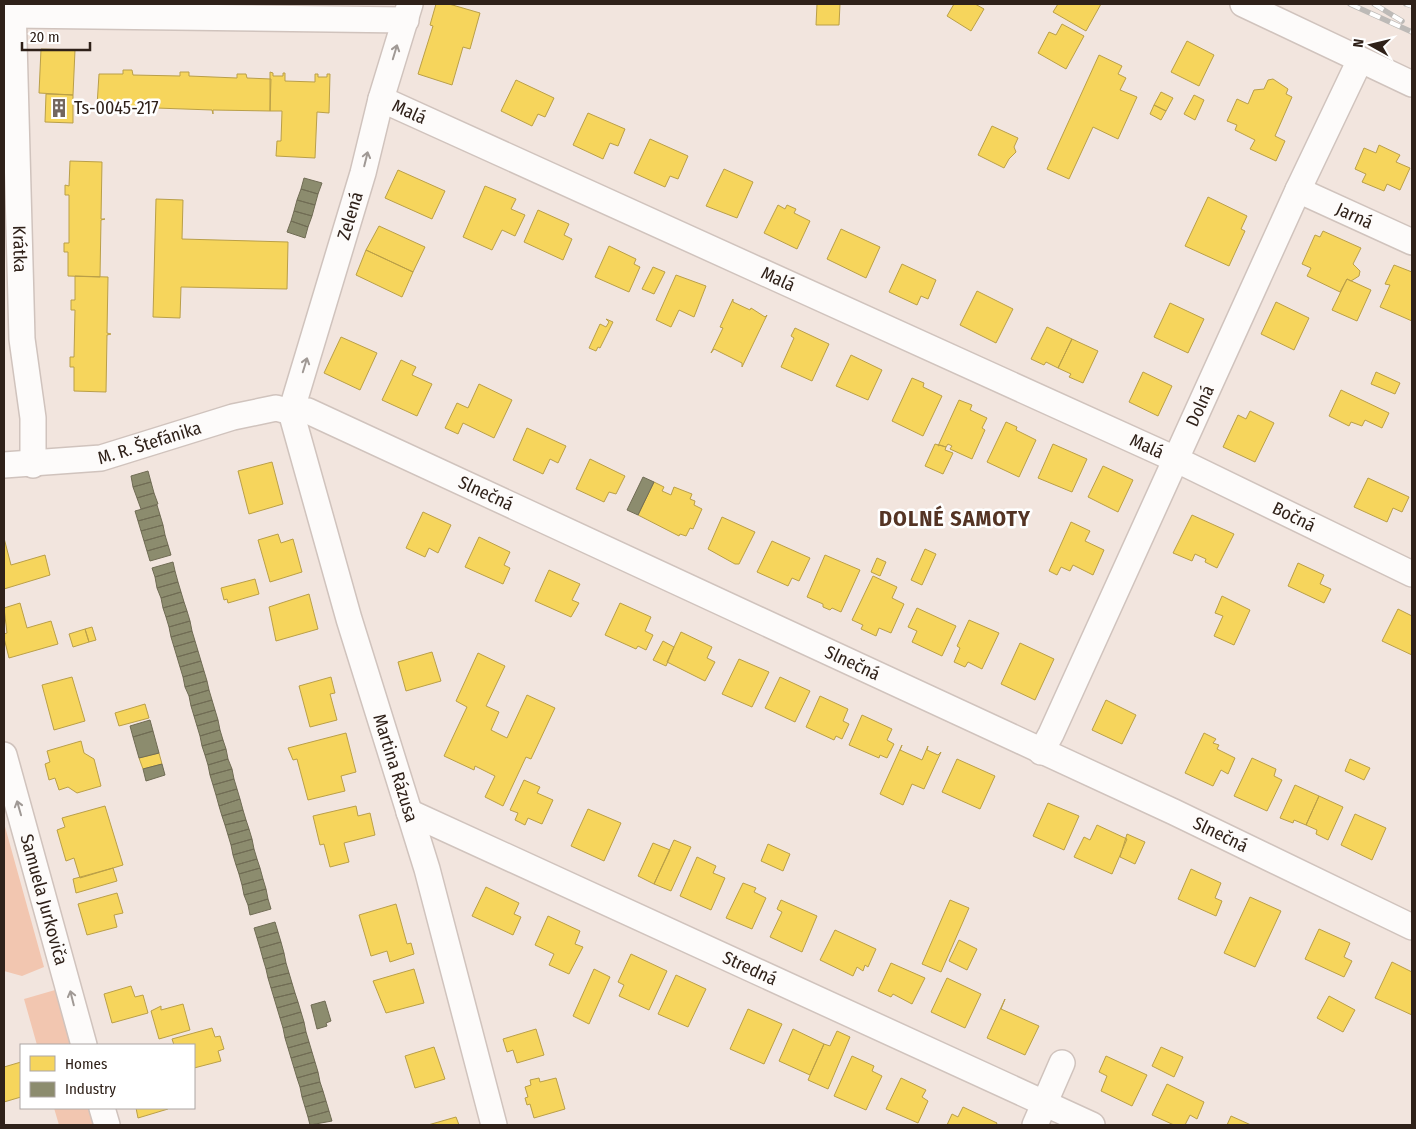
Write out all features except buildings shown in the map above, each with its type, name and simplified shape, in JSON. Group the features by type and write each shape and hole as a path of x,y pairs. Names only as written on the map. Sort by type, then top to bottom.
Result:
{"street":[{"path":"1243,4 1412,84"},
{"name":"Zelená","path":"13,10 408,12 381,99 363,173 291,412"},
{"name":"Krátka","path":"13,10 22,339 32,418 32,465"},
{"name":"Dolná","path":"1041,752 1298,190 1360,60"},
{"name":"Malá","path":"381,99 1175,459"},
{"name":"Jarná","path":"1298,190 1412,242"},
{"name":"M. R. Štefánika","path":"4,465 32,465 101,458 234,418 276,408 291,412"},
{"name":"Slnečná","path":"291,412 308,411 1174,812 1412,927"},
{"name":"Martina Rázusa","path":"291,412 349,619 427,870 494,1125"},
{"name":"Bočná","path":"1175,459 1412,574"},
{"name":"Samuela Jurkoviča","path":"4,755 84,1044"},
{"name":"Stredná","path":"409,812 1040,1114 1092,1125"},
{"path":"1040,1114 1062,1063"},
{"path":"102,1109 107,1125"}],"shaded area":[{"path":"4,823 44,967 22,976 4,971"},
{"path":"62,988 78,1044 37,1044 24,999"},
{"path":"54,1109 96,1109 101,1125 59,1125"}],"railway":[{"path":"1350,4 1412,32"},
{"path":"1374,4 1402,21"},
{"path":"1406,4 1412,6"}],"place":[{"name":"Ts-0045-217","path":"59,108"}],"district":[{"name":"DOLNÉ SAMOTY","path":"955,518"}]}
